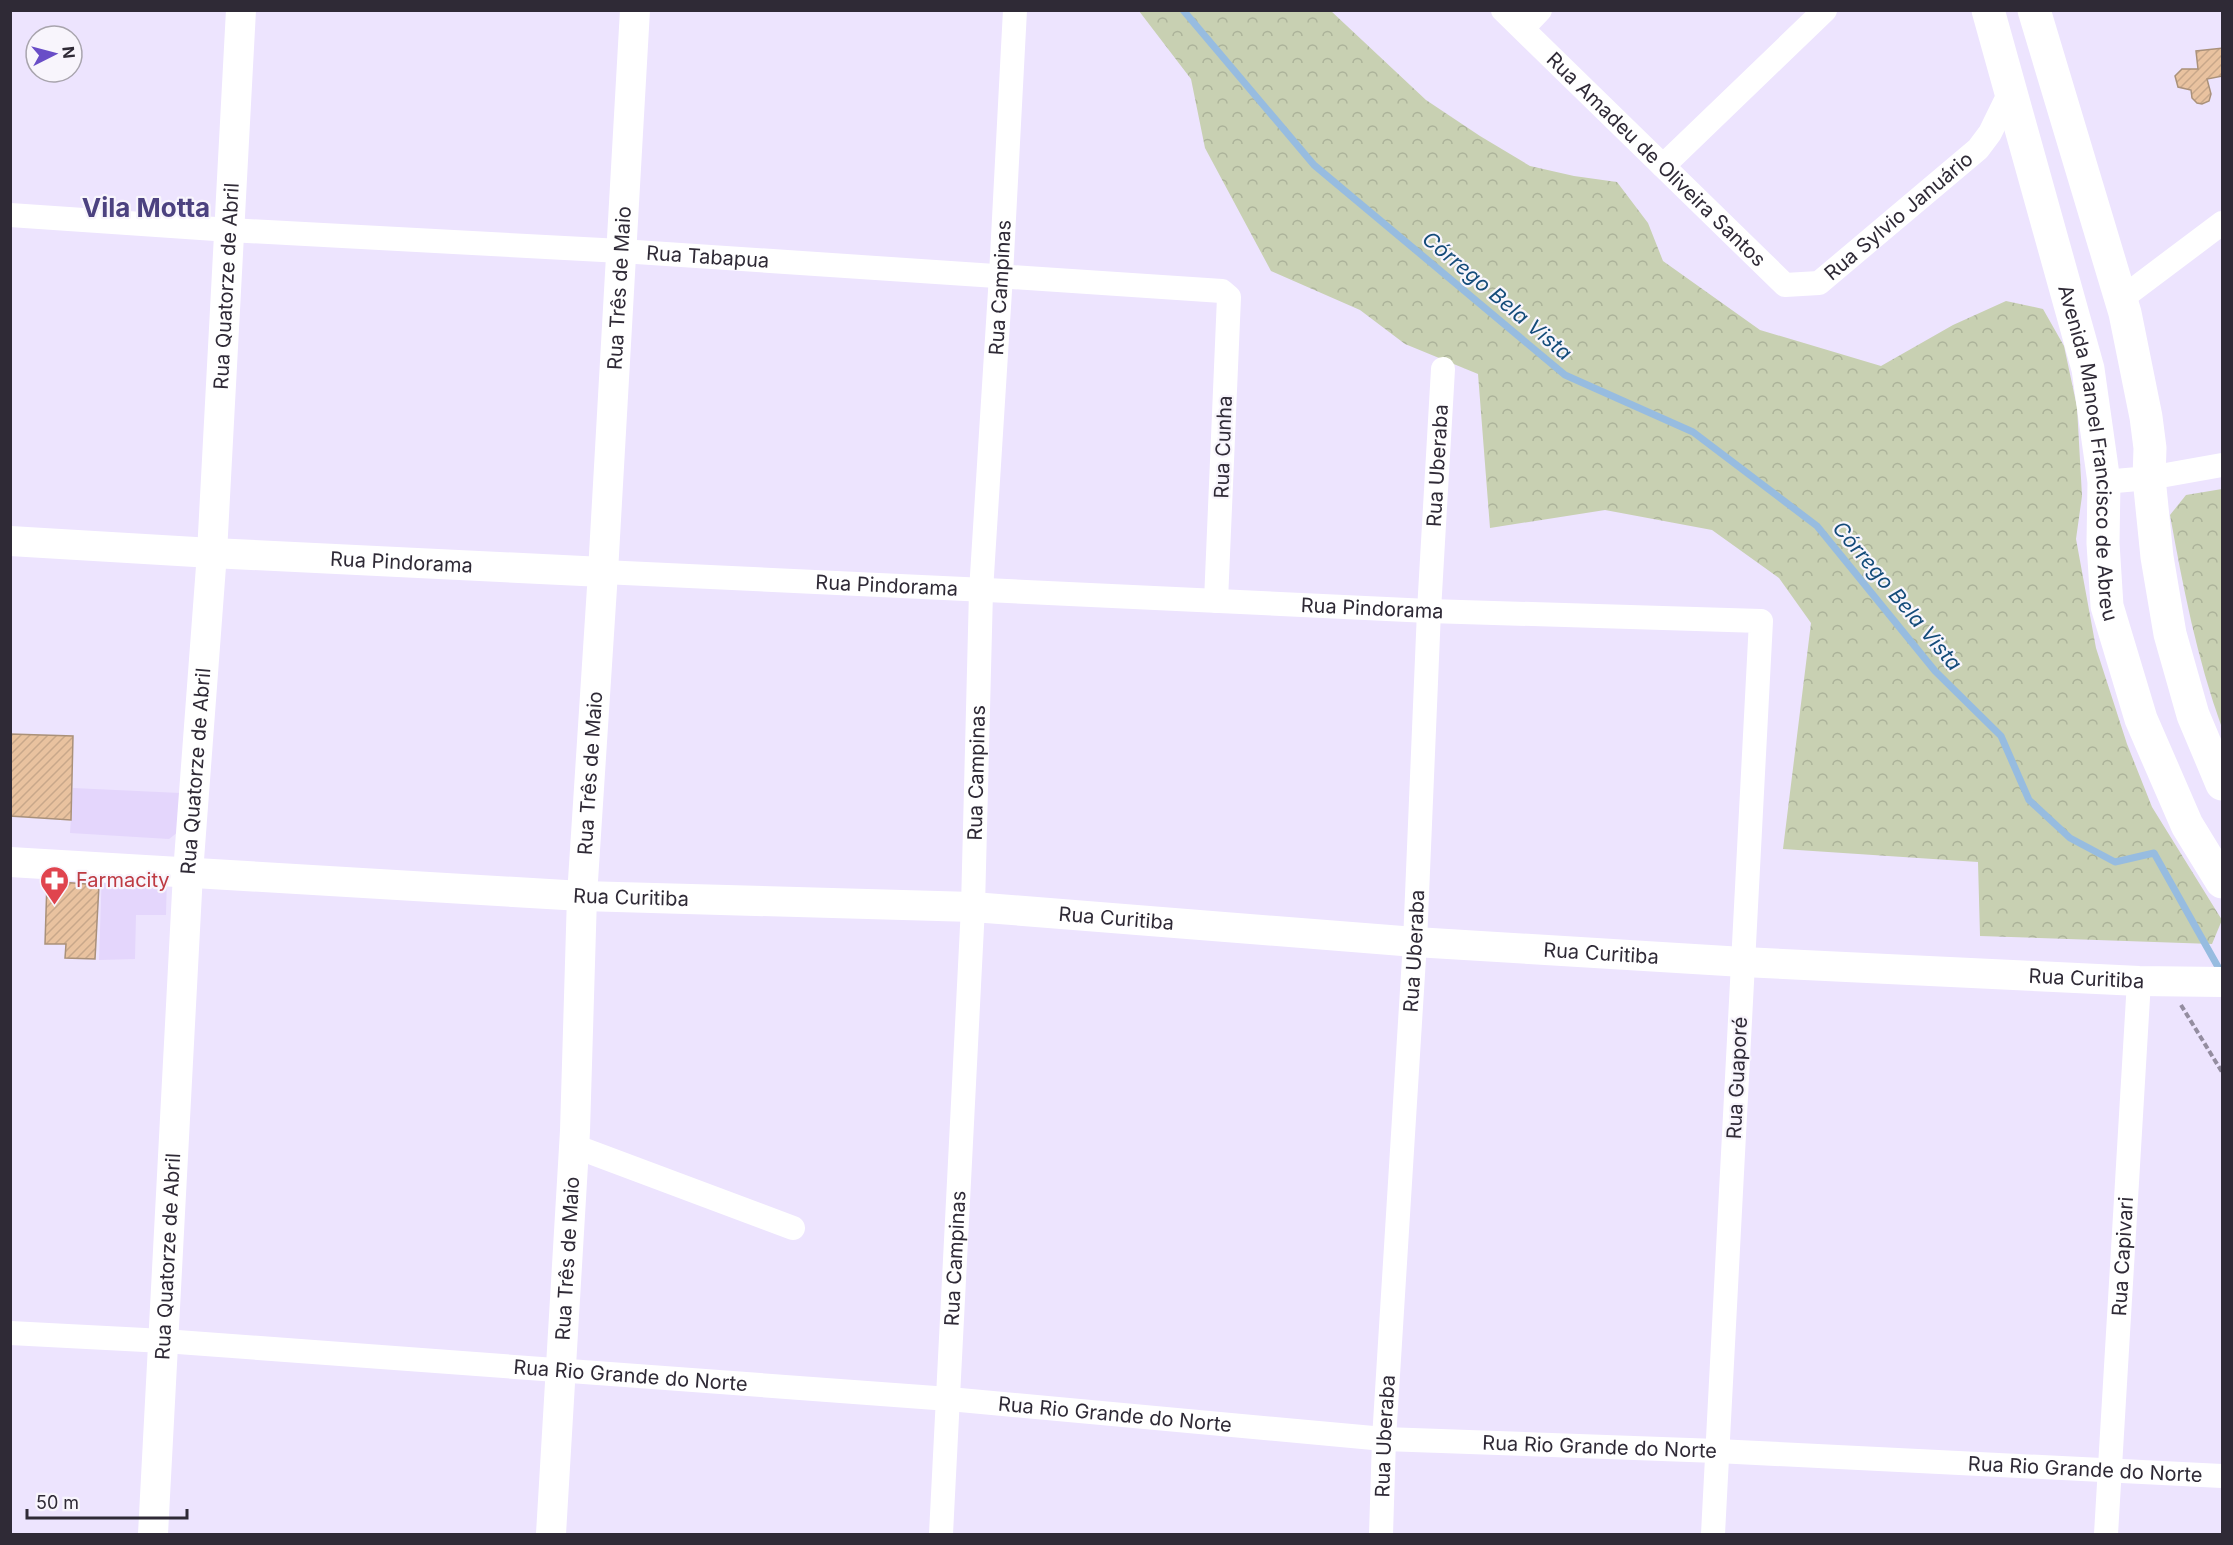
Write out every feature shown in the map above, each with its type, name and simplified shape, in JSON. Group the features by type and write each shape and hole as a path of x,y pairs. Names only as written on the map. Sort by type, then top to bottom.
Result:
{"main road":[{"name":"Avenida Manoel Francisco de Abreu","path":"1988,10 2088,369 2104,483 2103,543 2107,606 2141,719 2187,825 2223,882"},
{"path":"2034,10 2121,299 2146,417 2157,557 2170,634 2193,715 2223,784"}],"street":[{"name":"Rua Quatorze de Abril","path":"153,1534 188,873 212,553 241,10"},
{"name":"Rua Três de Maio","path":"551,1534 574,1146 582,896 635,10"},
{"name":"Rua Campinas","path":"941,1534 974,907 981,591 1002,275 1015,10"},
{"name":"Rua Amadeu de Oliveira Santos","path":"1503,10 1785,285 1819,283"},
{"path":"1523,28 1540,10"},
{"path":"1663,166 1825,10"},
{"name":"Rua Sylvio Januário","path":"1819,283 1978,149 2011,90"},
{"name":"Rua Sylvio Januário","path":"1978,149 1993,144 2027,147"},
{"name":"Rua Tabapua","path":"10,215 230,231 621,251 1002,275 1226,293"},
{"path":"2121,299 2223,223"},
{"name":"Rua Cunha","path":"1216,601 1229,297 1226,293"},
{"name":"Rua Uberaba","path":"1381,1534 1384,1439 1415,942 1429,610 1443,369"},
{"path":"2104,483 2223,465"},
{"name":"Rua Pindorama","path":"10,541 981,591 1761,621"},
{"name":"Rua Guaporé","path":"1713,1534 1761,621"},
{"name":"Rua Curitiba","path":"10,862 582,896 974,907 1415,942 1743,962 2153,981 2223,982"},
{"name":"Rua Capivari","path":"2106,1534 2153,981"},
{"path":"574,1146 794,1228"},
{"name":"Rua Rio Grande do Norte","path":"10,1333 164,1341 949,1399 1384,1439 1717,1451 2223,1476"}],"path":[{"path":"2153,981 2223,1072"}],"shaded area":[{"path":"73,788 180,793 178,832 169,839 70,833"},
{"path":"102,870 167,874 166,915 136,915 135,959 99,960"}],"green space":[{"path":"1139,11 1331,11 1426,100 1530,166 1574,176 1617,182 1648,223 1663,261 1760,330 1881,366 1953,325 2006,301 2043,309 2064,346 2077,407 2082,496 2076,539 2096,648 2127,744 2152,807 2222,920 2212,944 1980,936 1978,862 1783,849 1811,623 1779,578 1712,530 1605,510 1490,528 1478,374 1405,344 1360,310 1271,271 1205,148 1191,79"},
{"path":"2222,489 2222,728 2198,649 2170,515 2186,495"}],"building":[{"path":"2223,48 2223,76 2207,79 2211,94 2209,101 2202,104 2197,103 2192,98 2191,90 2178,87 2175,76 2182,69 2198,69 2196,51"},
{"path":"10,734 73,736 71,820 10,816"},
{"path":"47,881 99,885 95,959 65,958 66,944 45,944"}],"waterway":[{"name":"Córrego Bela Vista","path":"1183,10 1314,165 1565,375 1693,432 1817,526 1935,671 2001,736 2029,800 2070,838 2115,862 2154,853 2222,974"}],"place":[{"name":"Farmacity","path":"55,906"}],"district":[{"name":"Vila Motta","path":"146,208"}]}
